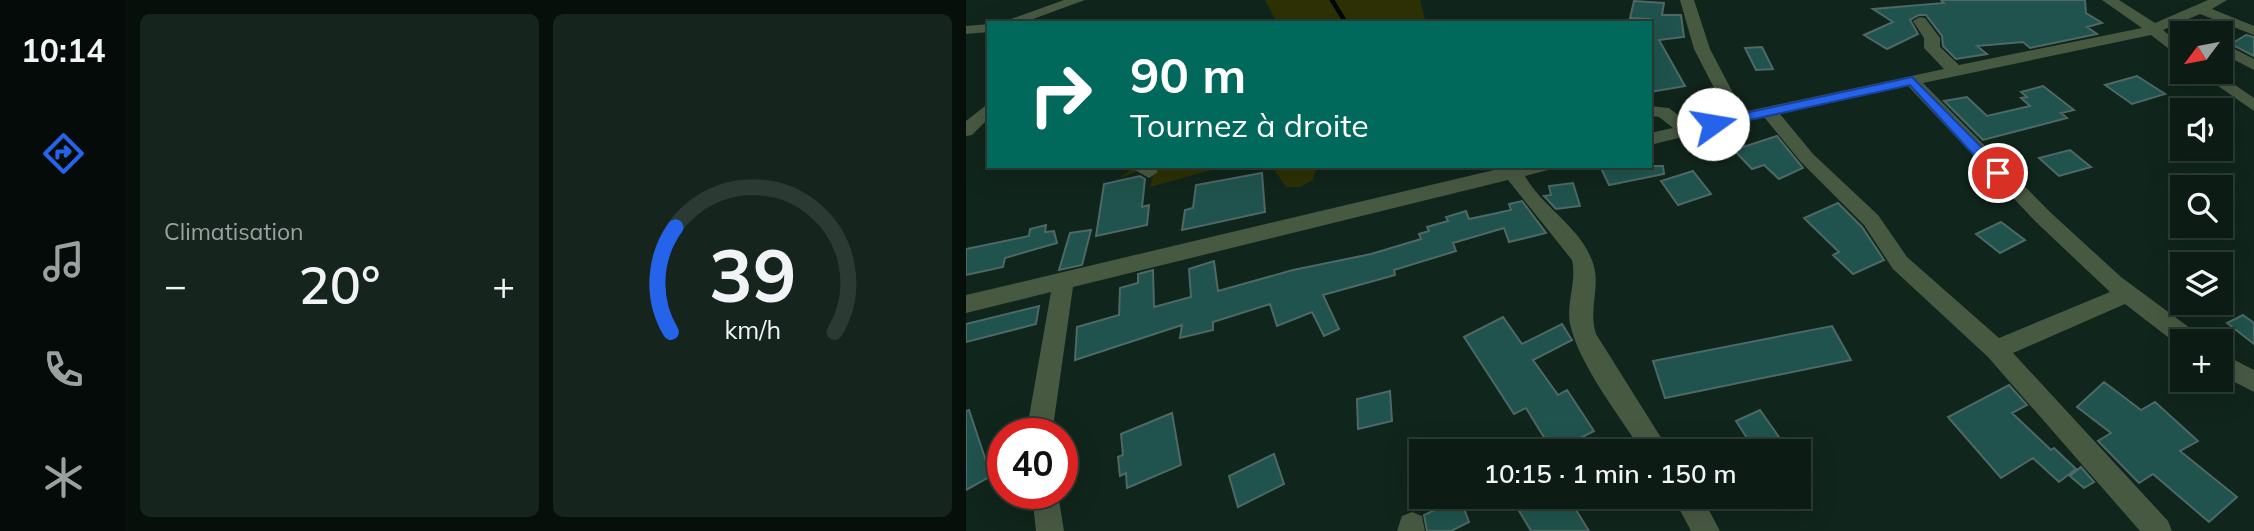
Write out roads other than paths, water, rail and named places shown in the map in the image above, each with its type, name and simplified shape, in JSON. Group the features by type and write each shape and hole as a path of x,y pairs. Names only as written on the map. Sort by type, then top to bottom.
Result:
{"street":[{"path":"1013,21 1078,0"},
{"path":"1687,0 1702,49 1738,118"},
{"path":"2109,0 2140,18 2170,44"},
{"path":"1652,139 2187,22 2220,0"},
{"path":"2202,10 2254,31"},
{"path":"1920,21 1932,38 1932,48 1957,72"},
{"path":"966,30 987,28"},
{"path":"2233,54 2254,65"},
{"path":"1912,81 2014,190 2127,294 2174,329"},
{"path":"2223,84 2254,106"},
{"path":"1652,111 1663,111 1687,130"},
{"path":"1769,112 1807,158 1871,220 1900,263 1996,351 2158,531"},
{"path":"966,304 1532,168"},
{"path":"1513,172 1521,190 1577,251 1585,271 1581,324 1649,439"},
{"path":"1042,418 1063,282"},
{"path":"1996,351 2127,294"},
{"path":"2233,370 2254,382"},
{"path":"1047,509 1050,531"},
{"path":"1694,509 1706,531"}],"waterway":[{"path":"1332,0 1345,21"}]}
